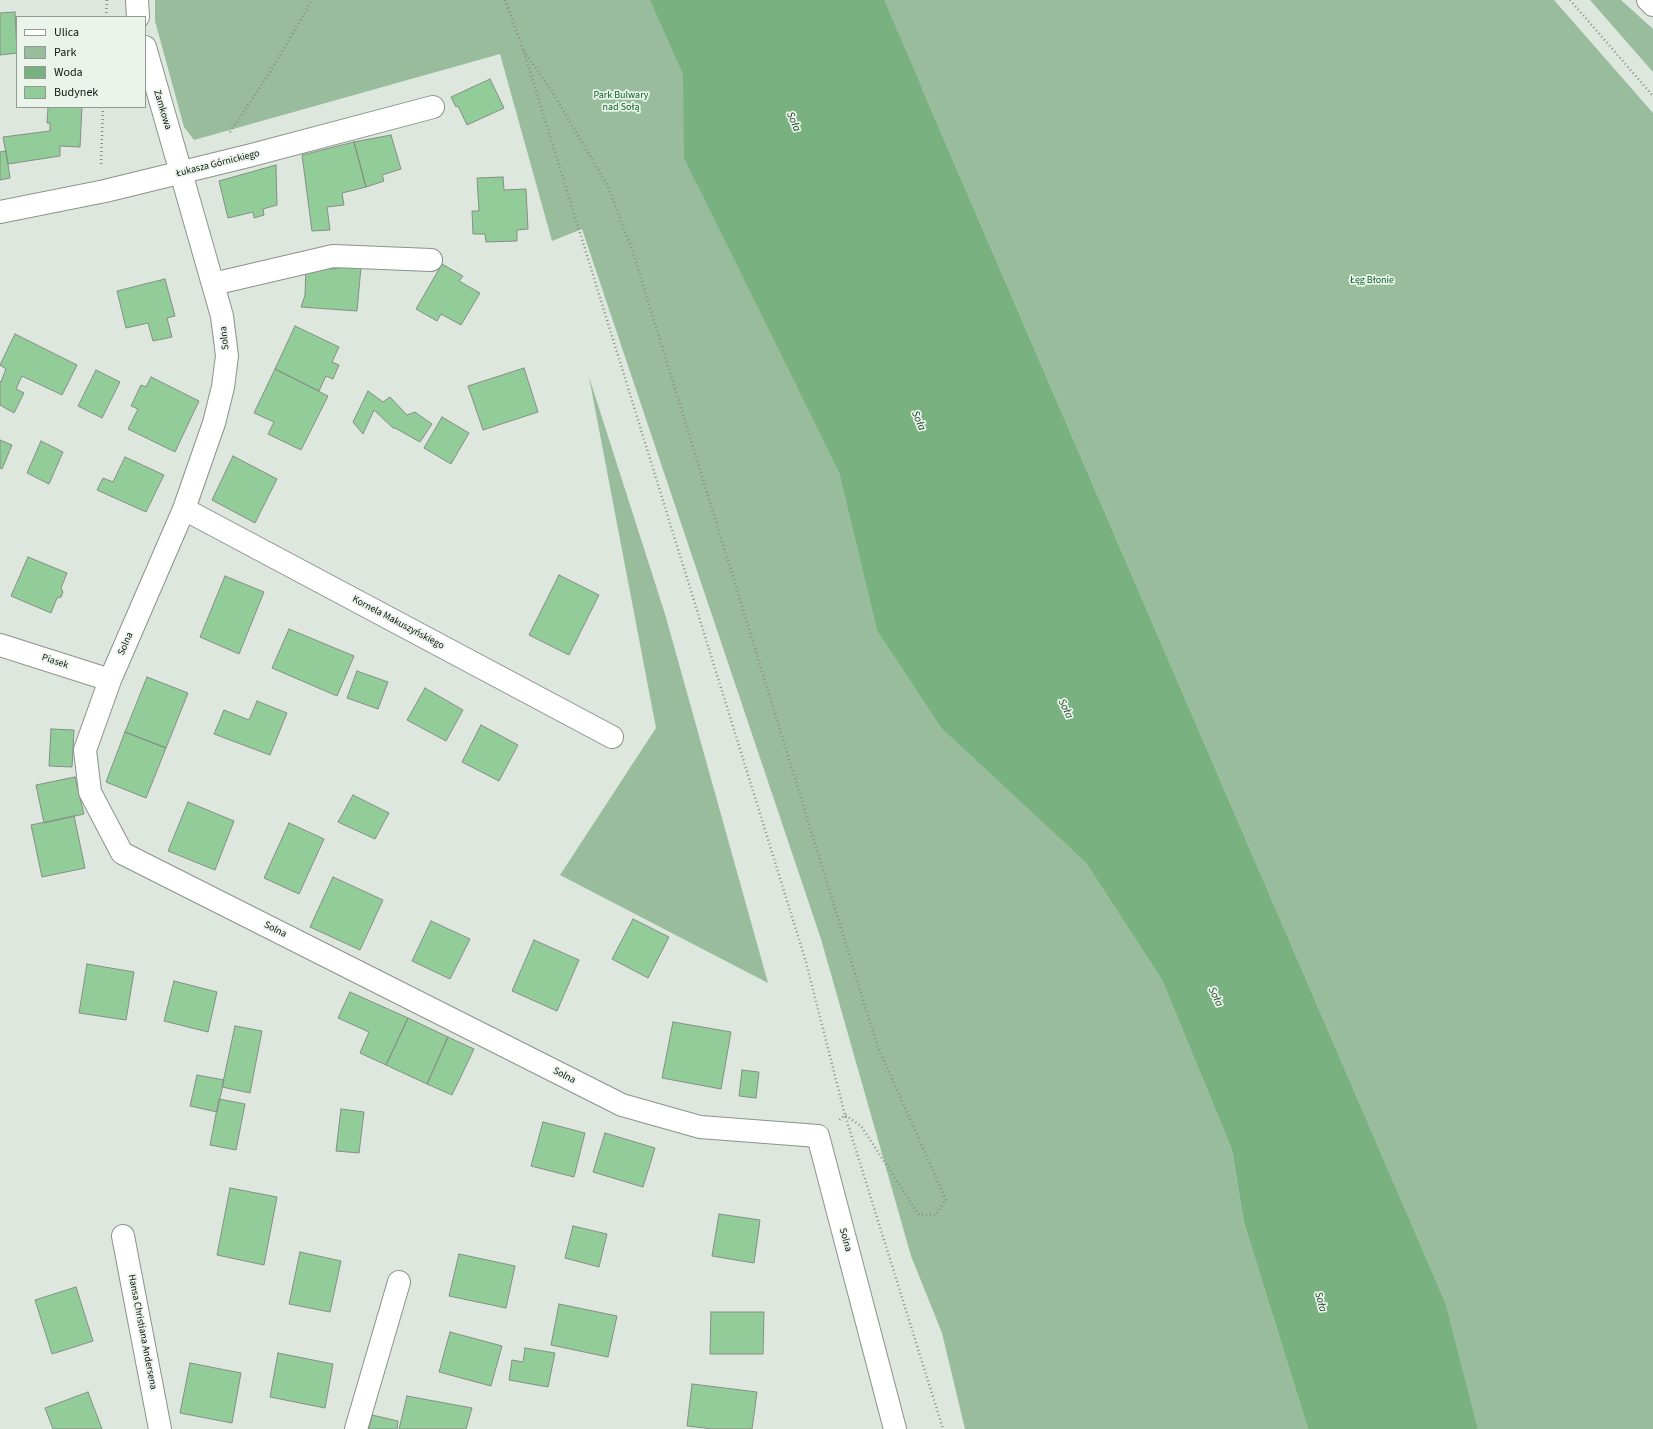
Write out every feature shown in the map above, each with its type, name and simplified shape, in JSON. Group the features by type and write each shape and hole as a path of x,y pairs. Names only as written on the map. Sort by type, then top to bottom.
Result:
{"street":[{"path":"137,0 138,16"},
{"path":"1648,0 1653,5"},
{"name":"Zamkowa","path":"146,51 162,111 182,172"},
{"name":"Łukasza Górnickiego","path":"0,212 106,191 433,107"},
{"name":"Solna","path":"182,172 222,316 227,356 223,387 214,423 184,509 110,680 85,750 90,792 122,853 622,1105 700,1127 818,1136 895,1429"},
{"path":"213,284 333,256 431,260"},
{"name":"Kornela Makuszyńskiego","path":"184,509 612,737"},
{"name":"Piasek","path":"0,645 110,680"},
{"name":"Hansa Christiana Andersena","path":"123,1236 160,1429"},
{"path":"356,1429 399,1282"}],"path":[{"path":"106,16 107,0"},
{"path":"208,166 270,72 312,0"},
{"path":"505,0 523,49 806,962 845,1115 942,1429"},
{"path":"1570,0 1653,96"},
{"path":"523,49 553,94 607,185 632,249 877,1045 946,1200 936,1215 919,1215 861,1126 845,1115"},
{"path":"101,170 103,108"}],"green space":[{"path":"155,0 1554,0 1653,113 1653,1429 1478,1429 1446,1304 922,88 696,182 839,473 877,631 941,728 1086,863 1162,980 1232,1150 1244,1223 1308,1429 965,1429 942,1333 911,1256 821,939 582,229 552,241 500,54 194,140 184,127 155,21"},
{"path":"1590,0 1621,0 1653,29 1653,72"},
{"path":"589,377 665,614 768,983 560,875 656,728"}],"water":[{"name":"Soła","path":"650,0 884,0 1446,1304 1478,1429 1308,1429 1244,1223 1232,1150 1162,980 1086,863 941,728 877,631 839,473 684,158 683,74"}],"building":[{"path":"15,12 16,53 0,55 0,13"},
{"path":"490,79 504,108 467,125 458,106 456,107 451,97"},
{"path":"48,108 82,108 80,147 60,146 60,156 8,164 3,137 50,131 50,123 47,123"},
{"path":"391,135 401,169 382,175 384,181 366,187 354,142"},
{"path":"354,142 366,187 342,193 344,205 327,207 330,230 312,231 302,155"},
{"path":"6,151 10,178 0,180 0,152"},
{"path":"276,165 277,205 263,209 264,215 254,218 253,212 228,218 219,181"},
{"path":"503,177 504,190 526,189 528,229 517,230 517,241 486,242 485,234 473,234 472,211 479,211 477,178"},
{"path":"442,264 463,276 459,281 480,293 461,325 441,314 437,321 416,309"},
{"path":"337,266 361,267 357,311 301,307 305,295 306,267 336,269"},
{"path":"165,279 175,316 167,318 172,337 153,341 148,323 126,328 117,291"},
{"path":"295,326 339,347 332,362 339,365 333,379 326,376 319,391 275,369"},
{"path":"15,334 77,365 62,395 22,376 16,389 24,393 14,413 0,405 0,381 1,382 6,369 0,365"},
{"path":"524,368 538,412 483,430 468,386"},
{"path":"275,369 328,396 301,450 268,434 274,422 254,413"},
{"path":"96,370 120,382 102,418 78,406"},
{"path":"151,377 199,401 175,452 128,429 138,409 131,406 141,385 146,387"},
{"path":"368,391 383,402 390,397 407,415 415,412 432,424 420,442 393,428 374,410 363,434 353,422"},
{"path":"442,417 469,433 451,464 424,448"},
{"path":"0,440 12,445 2,469 0,468"},
{"path":"41,441 63,452 49,484 27,473"},
{"path":"233,456 277,479 255,523 212,500"},
{"path":"125,457 164,475 146,512 97,490 103,478 113,482"},
{"path":"28,557 67,573 61,588 63,592 61,597 57,598 51,613 11,596"},
{"path":"559,575 599,595 569,655 529,635"},
{"path":"225,576 264,592 239,654 200,637"},
{"path":"289,629 354,656 337,696 272,668"},
{"path":"357,671 388,682 378,709 347,698"},
{"path":"147,677 188,693 166,748 125,732"},
{"path":"425,688 463,710 446,741 407,720"},
{"path":"257,701 287,713 270,755 214,734 224,710 249,720"},
{"path":"481,725 518,745 499,781 462,762"},
{"path":"51,729 74,730 72,767 49,766"},
{"path":"125,732 166,748 146,798 106,782"},
{"path":"75,777 84,814 44,823 36,785"},
{"path":"353,795 389,813 375,839 338,822"},
{"path":"188,802 234,821 215,870 168,851"},
{"path":"74,816 85,868 42,877 31,825"},
{"path":"289,823 324,839 299,894 264,878"},
{"path":"333,877 383,900 360,950 310,927"},
{"path":"633,919 669,937 648,978 612,959"},
{"path":"431,921 470,939 450,979 412,961"},
{"path":"534,940 579,960 557,1011 512,991"},
{"path":"87,964 134,972 126,1020 79,1013"},
{"path":"174,981 217,992 208,1032 164,1021"},
{"path":"350,992 408,1018 386,1065 360,1053 369,1032 338,1018"},
{"path":"408,1018 448,1037 427,1084 386,1065"},
{"path":"673,1022 731,1032 721,1089 662,1078"},
{"path":"235,1026 262,1031 250,1093 222,1087"},
{"path":"448,1037 474,1049 452,1095 427,1084"},
{"path":"742,1070 759,1072 756,1098 739,1096"},
{"path":"197,1075 224,1080 217,1112 190,1106"},
{"path":"219,1099 245,1104 236,1150 210,1145"},
{"path":"341,1109 364,1112 359,1153 336,1151"},
{"path":"543,1122 585,1133 574,1177 531,1166"},
{"path":"605,1133 655,1148 643,1187 593,1172"},
{"path":"230,1188 277,1197 264,1265 217,1255"},
{"path":"719,1214 760,1220 754,1263 712,1256"},
{"path":"573,1226 607,1234 599,1267 565,1258"},
{"path":"300,1252 341,1261 330,1312 289,1304"},
{"path":"459,1254 515,1266 506,1308 449,1296"},
{"path":"76,1287 93,1341 52,1354 35,1300"},
{"path":"559,1304 617,1316 608,1357 551,1345"},
{"path":"711,1312 764,1312 763,1354 710,1354"},
{"path":"450,1332 502,1346 491,1386 439,1372"},
{"path":"525,1348 555,1353 548,1387 509,1380 512,1360 523,1362"},
{"path":"278,1353 333,1364 325,1408 270,1397"},
{"path":"190,1363 241,1373 232,1423 180,1413"},
{"path":"692,1384 757,1392 752,1429 713,1429 687,1426"},
{"path":"88,1392 102,1429 53,1429 45,1408"},
{"path":"407,1396 472,1408 466,1429 399,1429"},
{"path":"372,1415 398,1421 397,1429 369,1429"}],"park label":[{"name":"Park Bulwary nad Sołą","path":"621,102"},
{"name":"Łęg Błonie","path":"1372,281"}]}
